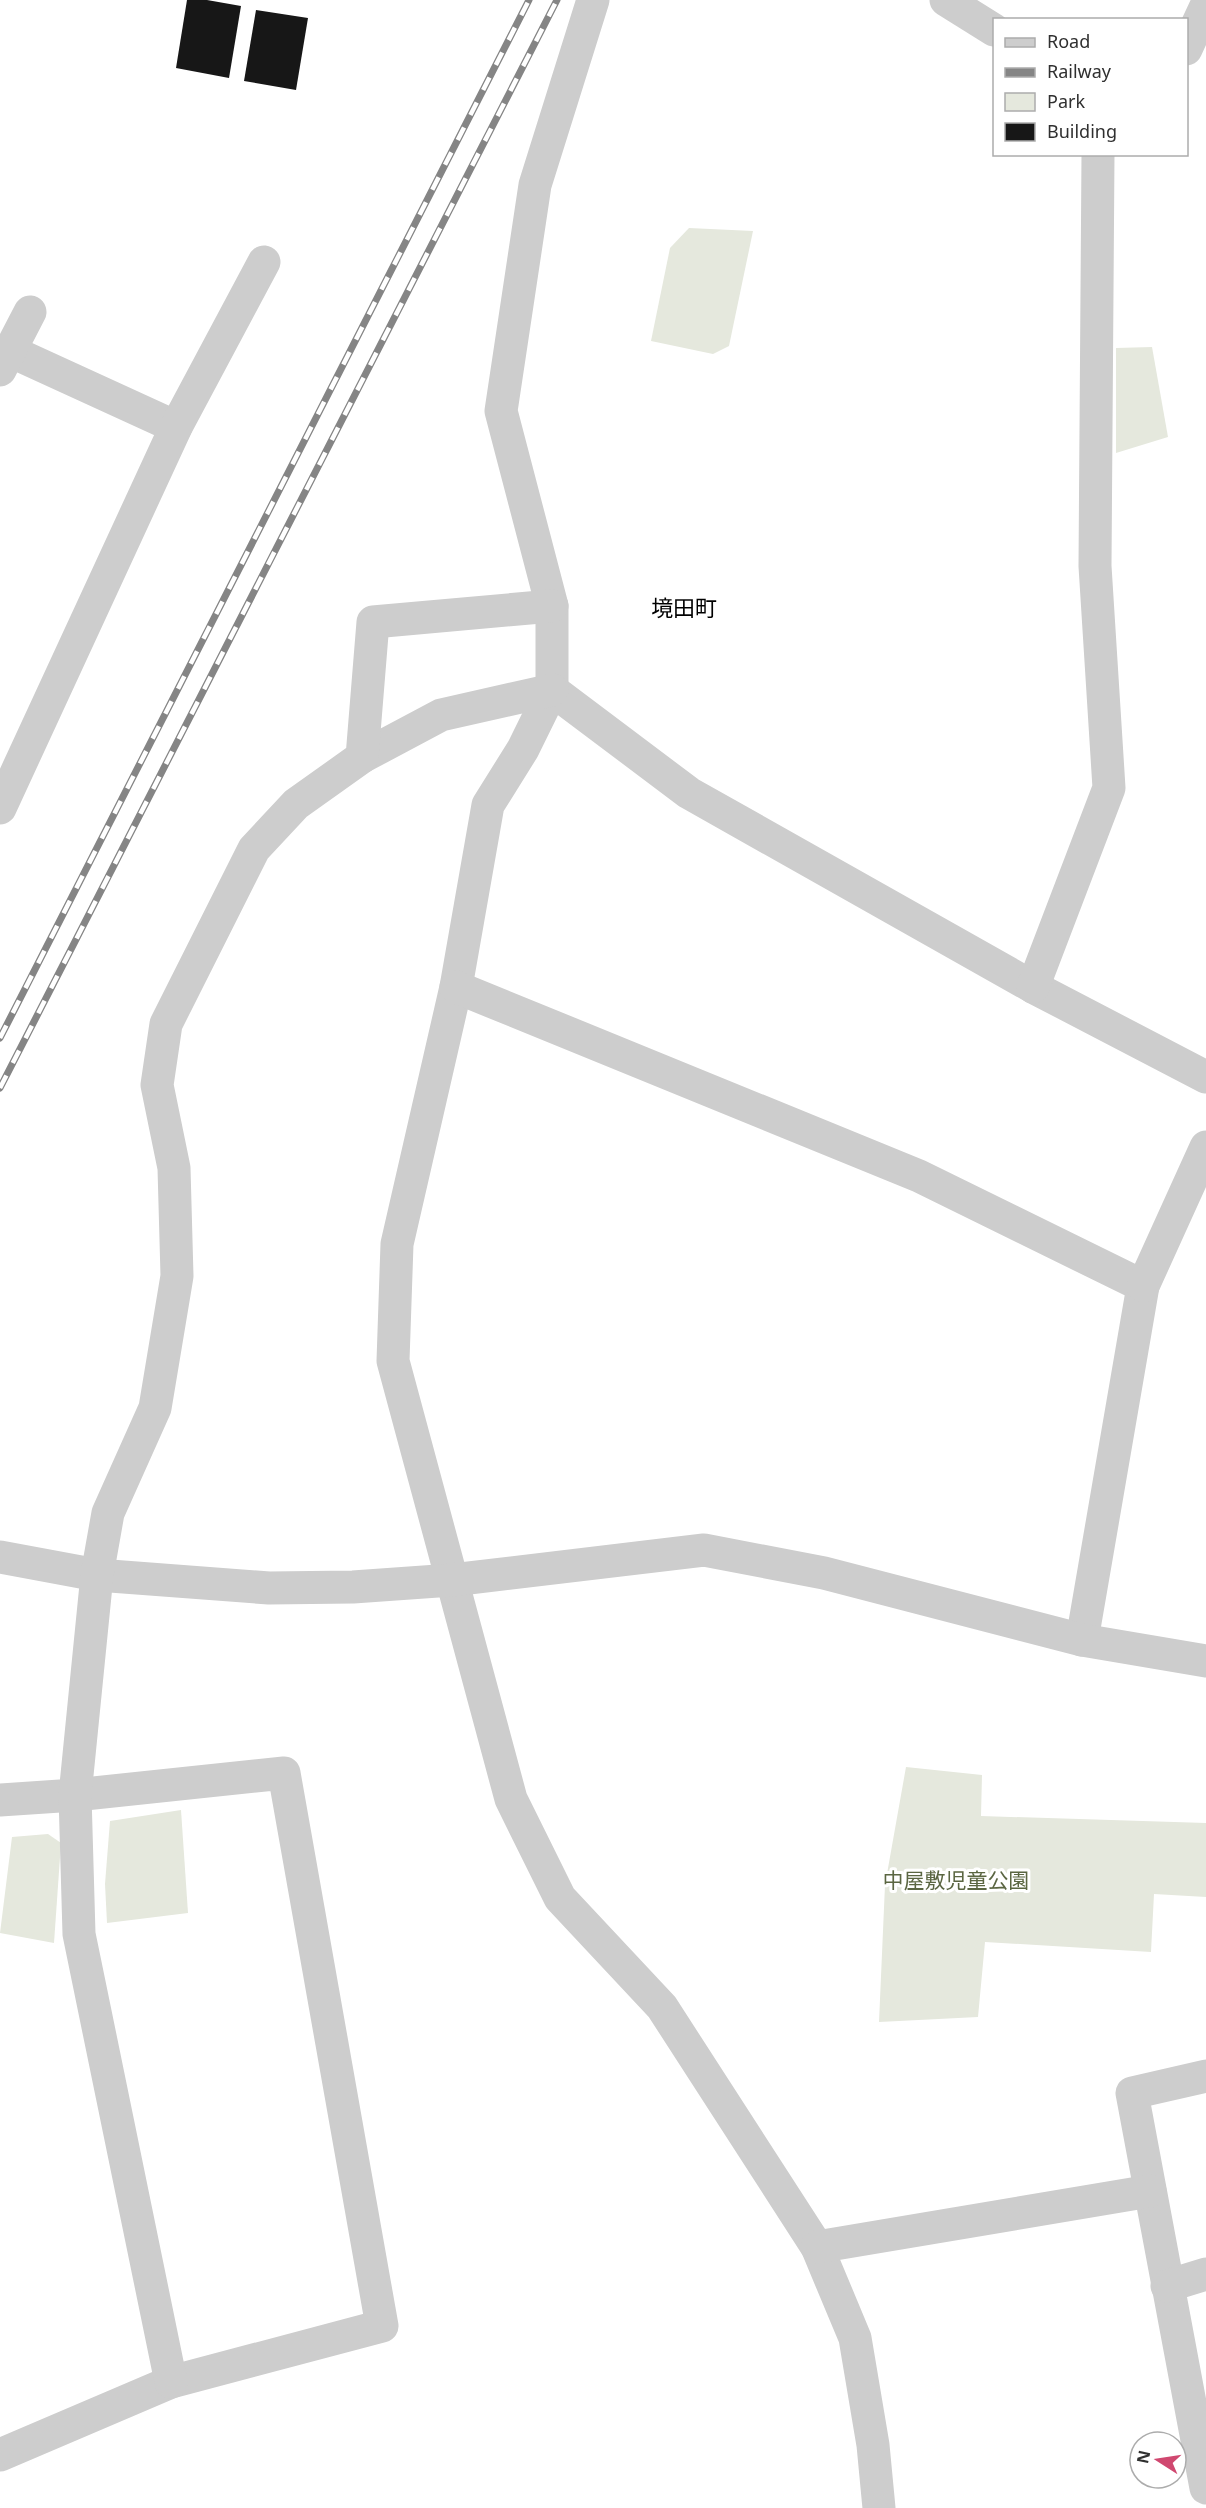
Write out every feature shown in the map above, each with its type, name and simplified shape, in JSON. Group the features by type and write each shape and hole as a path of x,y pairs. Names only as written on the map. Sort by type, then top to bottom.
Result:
{"street":[{"path":"593,0 535,184 501,411 552,606 552,690 523,749 488,805 456,987 397,1244 393,1361 511,1799 560,1898 662,2007 817,2247 855,2337 873,2445 879,2508"},
{"path":"946,0 993,29"},
{"path":"1188,46 1206,6"},
{"path":"1188,52 1206,65"},
{"path":"1033,987 1109,788 1095,566 1098,156"},
{"path":"0,808 176,427 264,262"},
{"path":"30,312 5,361 176,427"},
{"path":"362,757 373,622 552,606"},
{"path":"171,2382 79,1935 75,1795 97,1575 108,1513 155,1408 177,1276 174,1168 156,1085 166,1024 254,849 296,804 362,757 441,715 552,690 689,794 1033,987 1206,1077"},
{"path":"456,987 919,1176 1143,1286"},
{"path":"1082,1640 1143,1286 1206,1146"},
{"path":"0,1557 97,1575 269,1588 353,1587 452,1580 704,1550 824,1573 1082,1640 1206,1661"},
{"path":"0,1800 75,1795 284,1773 382,2326 171,2382 0,2455"},
{"path":"1206,2076 1132,2093 1206,2488"},
{"path":"817,2247 1150,2191"},
{"path":"1167,2286 1206,2274"}],"green space":[{"path":"689,228 753,231 729,346 713,354 651,341 670,248"},
{"path":"1152,347 1168,437 1116,453 1116,348"},
{"name":"中屋敷児童公園","path":"906,1767 982,1775 981,1816 1206,1823 1206,1897 1154,1894 1151,1952 985,1942 978,2017 879,2022 885,1885"},
{"path":"181,1810 188,1913 107,1923 105,1884 110,1821"},
{"path":"48,1834 61,1843 54,1943 0,1933 12,1837"}],"building":[{"path":"187,0 207,0 241,6 229,78 176,68"},
{"path":"256,10 308,18 296,90 244,81"}],"railway":[{"path":"0,1038 529,0"},
{"path":"0,1088 557,0"}],"district":[{"name":"境田町","path":"684,607"}]}
